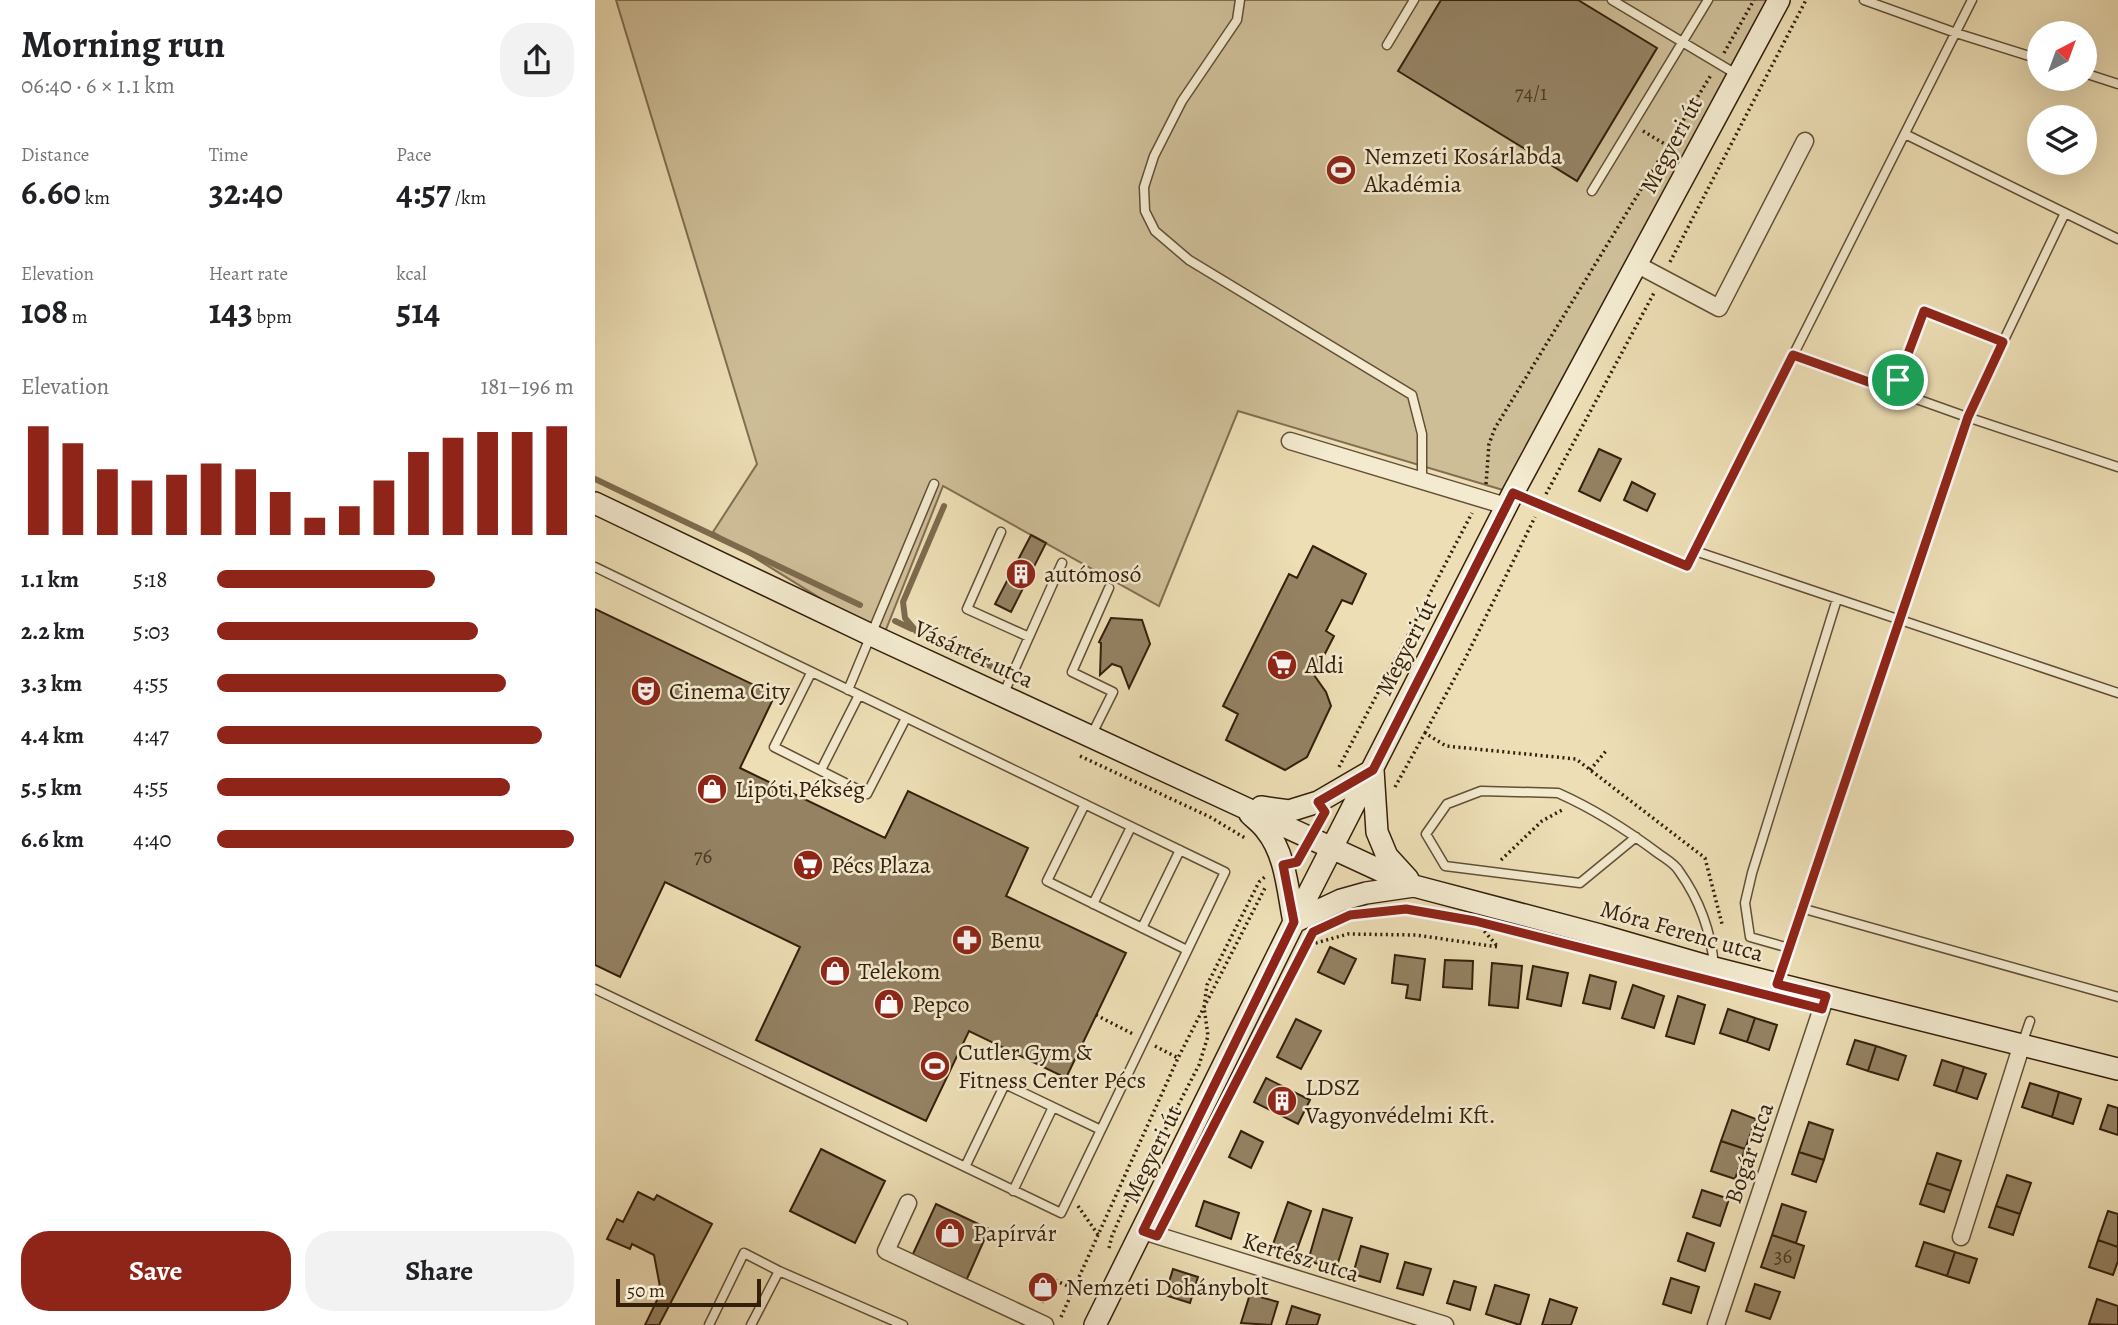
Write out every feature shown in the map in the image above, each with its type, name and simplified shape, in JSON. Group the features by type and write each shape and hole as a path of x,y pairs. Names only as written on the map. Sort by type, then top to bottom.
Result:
{"street":[{"name":"Megyeri út","path":"1095,1325 1294,922 1509,500 1779,0"},
{"path":"1636,264 1719,308 1805,141"},
{"path":"1290,441 1422,482 1480,497 1509,500"},
{"name":"Vásártér utca","path":"595,503 871,635 1333,849"},
{"path":"1238,803 1289,811 1318,802 1373,770 1377,832 1387,856 1413,886"},
{"path":"1238,803 1268,831 1277,850 1283,865 1294,922 1341,900 1413,886"},
{"name":"Móra Ferenc utca","path":"1333,849 1413,886 1714,968 2118,1069"},
{"name":"Bogár utca","path":"1716,1325 1826,996"},
{"path":"1961,1237 2022,1044"},
{"path":"908,1203 885,1251 1045,1325"},
{"name":"Kertész utca","path":"1143,1231 1445,1325"}],"lane":[{"path":"1240,0 1237,20 1182,102 1154,156 1144,187 1146,211 1155,231 1189,260 1412,395 1422,434 1422,482"},
{"path":"1387,45 1414,0"},
{"path":"1612,0 1738,75"},
{"path":"1592,191 1708,0"},
{"path":"1864,0 2027,55"},
{"path":"1509,500 1540,505 1687,566 1972,0"},
{"path":"2097,77 2118,84"},
{"path":"1905,134 2118,239"},
{"path":"1777,984 1968,417 2065,213"},
{"path":"1894,391 1924,311 2003,342"},
{"path":"1793,355 2118,467"},
{"path":"848,690 933,484"},
{"path":"1001,532 967,609 1029,637"},
{"path":"1695,551 2118,693"},
{"path":"1003,695 1062,563"},
{"path":"595,567 1225,872 1061,1213 595,989"},
{"path":"1091,736 1114,692 1072,672 1109,588"},
{"path":"1789,948 1750,937 1745,903 1837,599"},
{"path":"811,673 774,747 867,794 905,718"},
{"path":"821,770 859,695"},
{"path":"1636,837 1580,883 1445,866 1426,834 1447,804 1481,791 1557,793 1593,810 1636,837 1678,868 1700,907 1712,944 1714,968"},
{"path":"1085,804 1047,881 1187,950"},
{"path":"1093,904 1131,827"},
{"path":"1142,928 1180,850"},
{"path":"1801,908 2118,997"},
{"path":"2022,1044 2030,1021"},
{"path":"965,1167 1005,1084 1101,1130"},
{"path":"1013,1191 1053,1107"},
{"path":"709,1325 744,1252 779,1271 903,1325"},
{"path":"751,1325 779,1271"}],"path":[{"path":"1338,770 1480,497 1487,481 1489,444 1495,428 1754,0"},
{"path":"1425,733 1465,659 1540,505 1662,278 1806,0"},
{"path":"1590,770 1606,751"},
{"path":"1077,755 1210,817 1252,843"},
{"path":"1489,871 1542,821 1562,812 1565,797"},
{"path":"1057,1325 1178,1058 1204,1007 1275,868 1259,882 1207,985 1204,1007 1208,1035 1199,1065 1138,1176 1121,1218"},
{"path":"1398,910 1449,917"},
{"path":"1309,939 1305,946 1348,934 1416,935 1498,947 1475,921 1489,924"},
{"path":"1096,1015 1178,1058"},
{"path":"1070,1195 1099,1236"},
{"path":"1047,1280 1048,1277 1074,1289"}],"shaded area":[{"path":"616,0 1779,0 1513,493 1238,411 1159,606 943,486 883,637 713,532 757,464"}],"building":[{"name":"Nemzeti Kosárlabda Akadémia","path":"1441,0 1578,0 1657,48 1577,181 1398,71"},
{"path":"1599,449 1621,459 1600,501 1579,491"},
{"path":"1632,482 1655,494 1647,511 1624,500"},
{"name":"autómosó","path":"1031,535 1046,543 1011,612 995,604"},
{"name":"Aldi","path":"1313,546 1366,574 1352,604 1342,600 1326,631 1334,636 1314,675 1326,692 1331,706 1307,757 1285,770 1226,740 1238,714 1223,706 1289,574 1297,578"},
{"name":"Pécs Plaza","path":"595,609 775,695 740,768 885,838 908,791 1028,848 1006,896 1126,953 1066,1078 969,1031 926,1121 756,1040 800,947 665,882 620,977 595,965"},
{"path":"1111,618 1142,620 1150,644 1129,688 1121,667 1112,664 1100,675 1099,642"},
{"path":"1330,947 1356,959 1344,984 1318,972"},
{"path":"1395,955 1425,959 1420,1000 1406,998 1408,985 1392,983"},
{"path":"1445,960 1473,961 1472,989 1443,987"},
{"path":"1492,963 1522,966 1518,1008 1489,1005"},
{"path":"1533,966 1568,973 1561,1006 1527,999"},
{"path":"1590,975 1616,982 1610,1009 1583,1003"},
{"path":"1633,985 1664,996 1654,1028 1622,1018"},
{"path":"1678,996 1705,1005 1694,1044 1666,1036"},
{"path":"1728,1009 1755,1018 1747,1042 1720,1033"},
{"path":"1755,1018 1777,1025 1769,1050 1747,1042"},
{"path":"1296,1019 1321,1031 1301,1069 1277,1057"},
{"path":"1855,1040 1876,1046 1868,1071 1847,1064"},
{"path":"1876,1046 1906,1056 1898,1080 1868,1071"},
{"path":"1942,1060 1964,1067 1956,1092 1934,1085"},
{"path":"1964,1067 1986,1074 1977,1099 1956,1092"},
{"name":"LDSZ Vagyonvédelmi Kft.","path":"1266,1078 1310,1100 1298,1124 1254,1102"},
{"path":"2030,1083 2059,1092 2052,1117 2022,1107"},
{"path":"2059,1092 2081,1099 2073,1124 2052,1117"},
{"path":"2108,1105 2118,1108 2118,1135 2100,1129"},
{"path":"1732,1110 1756,1119 1745,1149 1721,1141"},
{"path":"1809,1122 1833,1130 1824,1160 1799,1152"},
{"path":"1241,1131 1263,1142 1251,1168 1229,1157"},
{"path":"1721,1141 1745,1149 1735,1179 1711,1171"},
{"path":"821,1149 885,1181 855,1243 790,1211"},
{"path":"1799,1152 1824,1160 1816,1182 1792,1174"},
{"path":"1937,1153 1961,1161 1951,1191 1927,1183"},
{"path":"2007,1175 2031,1183 2020,1214 1996,1206"},
{"path":"1927,1183 1951,1191 1944,1212 1920,1204"},
{"path":"1702,1190 1729,1199 1720,1226 1693,1217"},
{"path":"638,1192 654,1200 657,1195 712,1224 659,1325 645,1325 661,1292 654,1255 632,1244 630,1249 607,1239 617,1219 623,1222"},
{"path":"1204,1201 1239,1213 1231,1239 1196,1226"},
{"path":"1288,1202 1311,1211 1294,1258 1271,1250"},
{"path":"936,1204 989,1229 966,1281 912,1256"},
{"path":"1782,1204 1806,1212 1796,1243 1772,1235"},
{"path":"1996,1206 2020,1214 2013,1235 1989,1227"},
{"path":"1323,1209 1352,1218 1336,1269 1308,1261"},
{"path":"2108,1211 2118,1214 2118,1247 2098,1240"},
{"path":"1687,1233 1714,1243 1705,1271 1678,1261"},
{"path":"1772,1235 1804,1246 1794,1278 1761,1267"},
{"path":"2098,1240 2118,1247 2118,1261 2113,1275 2089,1267"},
{"path":"1924,1242 1955,1252 1947,1276 1916,1266"},
{"path":"1361,1246 1388,1254 1380,1282 1353,1274"},
{"path":"1955,1252 1977,1259 1969,1283 1947,1276"},
{"path":"1405,1262 1431,1269 1423,1295 1397,1288"},
{"path":"1173,1269 1198,1277 1190,1303 1165,1295"},
{"path":"1042,1277 1052,1282 1043,1302 1034,1297"},
{"path":"1671,1278 1699,1287 1691,1313 1663,1304"},
{"path":"1454,1281 1476,1287 1470,1310 1447,1303"},
{"path":"1755,1284 1780,1292 1770,1319 1746,1311"},
{"path":"1495,1285 1529,1295 1520,1325 1486,1314"},
{"path":"1250,1294 1278,1302 1271,1325 1241,1323"},
{"path":"1550,1299 1577,1308 1571,1325 1542,1325"},
{"path":"2097,1299 2118,1306 2118,1325 2089,1324"},
{"path":"1292,1306 1320,1315 1317,1325 1286,1325"}],"waterway":[{"path":"595,479 860,605"},
{"path":"944,506 903,602 905,618 916,631 999,670"},
{"path":"895,621 912,629"}],"place":[{"name":"Nemzeti Kosárlabda Akadémia","path":"1341,170"},
{"name":"autómosó","path":"1021,574"},
{"name":"Aldi","path":"1282,665"},
{"name":"Cinema City","path":"646,691"},
{"name":"Lipóti Pékség","path":"712,789"},
{"name":"Pécs Plaza","path":"808,865"},
{"name":"Benu","path":"967,940"},
{"name":"Telekom","path":"835,971"},
{"name":"Pepco","path":"889,1004"},
{"name":"Cutler Gym & Fitness Center Pécs","path":"935,1066"},
{"name":"LDSZ Vagyonvédelmi Kft.","path":"1282,1101"},
{"name":"Papírvár","path":"950,1233"},
{"name":"Nemzeti Dohánybolt","path":"1043,1287"}],"route":[{"path":"1924,311 2003,342 1968,417 1777,984 1826,996 1822,1009 1475,921 1406,909 1350,915 1313,932 1157,1236 1143,1231 1294,922 1283,865 1297,862 1325,812 1318,802 1373,770 1513,493 1687,566 1793,355 1894,391 1898,380 1924,311"}]}
